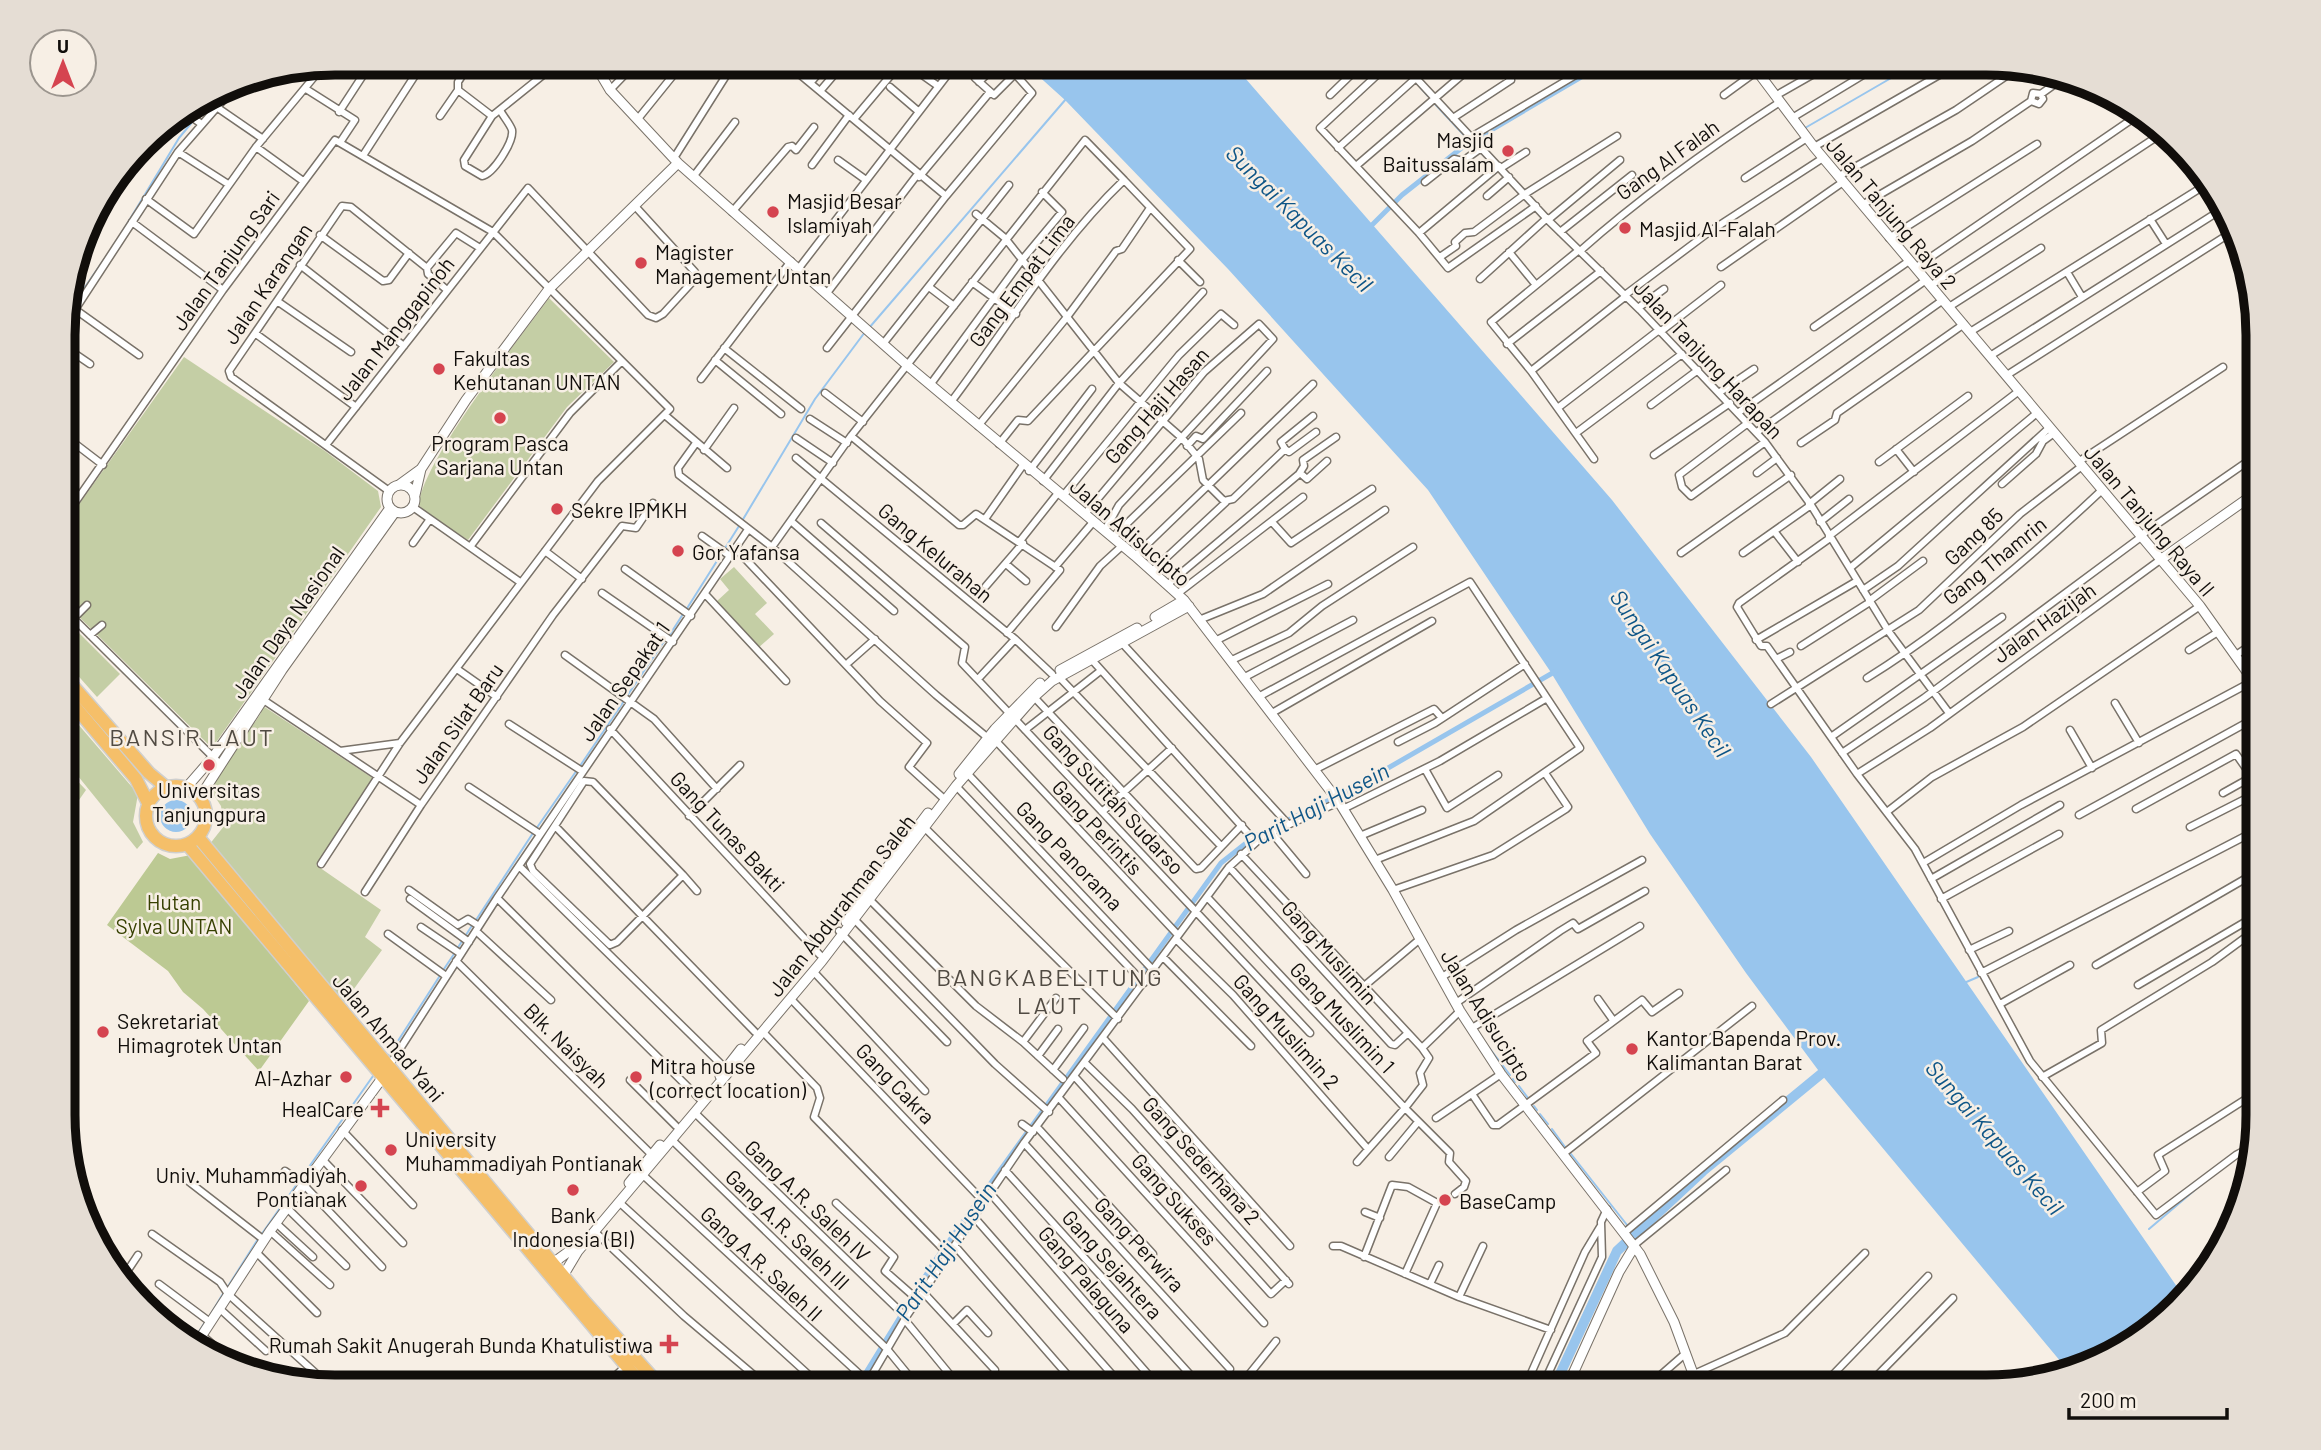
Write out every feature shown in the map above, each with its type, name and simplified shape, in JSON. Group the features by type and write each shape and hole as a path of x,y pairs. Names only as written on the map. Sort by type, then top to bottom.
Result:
{"highway":[{"path":"75,688 149,773 167,788"},
{"path":"75,707 136,779 149,805"},
{"path":"167,788 186,788 200,797 206,813 203,830 192,840 174,846 156,840 147,822 153,797 167,788"},
{"name":"Jalan Ahmad Yani","path":"192,840 383,1067 634,1375"},
{"name":"Jalan Ahmad Yani","path":"414,1105 650,1375"}],"street":[{"path":"339,112 363,75"},
{"path":"363,154 415,75"},
{"path":"440,116 458,90 458,82 462,75"},
{"path":"500,110 512,130 510,140 484,176 465,166 464,160 492,116 543,75"},
{"name":"Jalan Adisucipto","path":"601,75 610,90 693,177 1026,468 1123,545 1183,600 1316,769 1360,835 1458,1007 1501,1074 1631,1242 1694,1374"},
{"path":"610,90 624,75"},
{"path":"638,120 673,75"},
{"path":"421,469 389,491 387,500 393,510 403,513 413,507 421,469 466,400 549,289 676,161 727,75"},
{"path":"804,75 918,176 946,196"},
{"path":"811,82 817,75"},
{"path":"821,90 834,75"},
{"path":"812,166 851,117 890,75"},
{"path":"922,75 938,86"},
{"path":"799,268 945,75"},
{"path":"984,75 977,80 996,94 1013,75"},
{"path":"827,348 946,196 1032,93 1015,75"},
{"path":"1330,95 1351,75"},
{"path":"1377,75 1320,128 1419,233 1448,268 1536,206"},
{"name":"Jalan Tanjung Harapan","path":"1413,75 1560,232 1638,307 1757,432 1791,475 1889,632 1949,713"},
{"path":"1356,166 1461,75"},
{"path":"1453,118 1511,80 1507,75"},
{"path":"1471,138 1576,75"},
{"path":"1724,95 1745,75"},
{"name":"Jalan Tanjung Raya 2","path":"1760,75 1823,158 2009,378"},
{"name":"Gang Al Falah","path":"1507,344 1491,322 1630,206 1689,161 1815,75"},
{"path":"1792,118 1863,75"},
{"path":"1814,147 1939,75"},
{"path":"146,200 194,234 256,147 316,76"},
{"path":"1721,267 1841,179 1956,110 2006,76"},
{"path":"1338,148 1416,78"},
{"path":"1862,205 1953,153 2031,101 2039,104 2043,99 2041,94 2054,84"},
{"path":"890,87 918,111"},
{"path":"306,89 355,120 341,141 492,232 669,408 666,416 598,481 520,582 400,743 321,864"},
{"path":"458,90 492,116"},
{"path":"827,293 918,176 990,92"},
{"path":"77,309 178,152 218,103"},
{"path":"215,106 263,139"},
{"path":"193,118 199,123"},
{"path":"1814,327 2131,120"},
{"path":"693,177 735,122"},
{"path":"732,212 788,147 792,146 796,150 814,127"},
{"path":"1440,257 1456,246 1455,242 1463,234 1474,232 1525,194 1617,136"},
{"path":"1745,178 1807,138"},
{"path":"1739,412 1928,283 2155,138"},
{"path":"696,443 678,468 679,475 742,527 772,547 852,436 1084,139 1190,249 1028,421 1018,420 999,444"},
{"name":"Jalan Tanjung Sari","path":"75,503 223,290 303,181 333,141 341,141"},
{"path":"1889,238 2037,144"},
{"path":"256,147 303,181"},
{"path":"1425,182 1454,159 1463,160 1481,148"},
{"path":"178,152 228,184"},
{"path":"1419,233 1500,167 1525,152"},
{"path":"1531,371 1709,232 1823,158"},
{"path":"838,160 866,180"},
{"path":"1480,279 1620,160"},
{"path":"1560,232 1632,175"},
{"path":"1487,196 1509,177"},
{"name":"Gang Empat Lima","path":"951,402 1039,280 1081,227 1123,181"},
{"path":"883,344 1009,185"},
{"name":"Jalan Manggapinoh","path":"326,445 528,188 584,251"},
{"path":"1801,443 1835,421 1837,413 1967,328 2067,272 2200,188"},
{"path":"930,385 1022,260 1063,211 1042,192"},
{"path":"584,251 648,315 656,318 663,314 695,279 695,272 634,205"},
{"name":"Jalan Karangan","path":"389,491 230,375 229,370 341,208 347,206 409,253 447,290"},
{"path":"978,426 1067,317 1116,251 1122,249 1150,208"},
{"path":"1990,356 2215,213"},
{"path":"976,215 1005,238 1119,383 1182,438 1197,457 1206,485 1226,502"},
{"path":"2150,219 2166,244"},
{"path":"132,222 223,290"},
{"path":"427,268 456,233 480,248"},
{"path":"320,235 385,281 409,253"},
{"path":"2009,378 2226,236"},
{"path":"1757,432 1946,303 2041,248"},
{"path":"1509,252 1536,285"},
{"path":"1178,260 1200,282"},
{"path":"701,379 791,261"},
{"path":"300,265 404,346"},
{"path":"1594,458 1559,407 1507,344 1601,271"},
{"path":"2067,272 2082,297"},
{"path":"972,282 1016,314"},
{"path":"1559,407 1721,285"},
{"path":"929,287 954,306"},
{"path":"1638,307 1664,289"},
{"path":"1043,481 1119,383 1203,292"},
{"path":"277,301 351,352"},
{"path":"76,310 139,355"},
{"path":"986,586 1141,404 1179,355 1220,315 1225,314 1234,325"},
{"name":"Gang Haji Hasan","path":"1085,514 1219,357 1259,324 1273,339 1182,438"},
{"path":"256,334 356,407"},
{"path":"724,348 801,408"},
{"path":"75,354 90,364"},
{"path":"1576,433 1682,354"},
{"path":"715,360 782,414"},
{"path":"470,547 570,412 622,361"},
{"name":"Gang 85","path":"1771,704 1889,632 1930,601 2020,514 2080,464 2223,367"},
{"path":"1720,392 1754,369"},
{"path":"1651,405 1698,370"},
{"path":"1187,446 1196,436 1202,439 1267,371"},
{"name":"Jalan Tanjung Raya II","path":"2009,378 2200,606 2246,668"},
{"path":"1135,556 1313,384"},
{"path":"985,519 1092,389"},
{"path":"2019,391 1798,562 1738,605 1756,640 1778,659 1857,774 1888,811 1923,863 2025,1053 2158,1215 2212,1172 2243,1152"},
{"path":"825,393 863,422"},
{"path":"1879,462 1968,396"},
{"path":"1654,455 1730,403"},
{"path":"704,450 734,408"},
{"path":"1113,537 1241,413"},
{"path":"1850,568 2037,413"},
{"path":"666,416 727,468"},
{"path":"1313,416 1281,442 1289,452 1316,432"},
{"path":"810,419 847,443"},
{"path":"1748,423 1679,475 1682,487 1690,496 1765,442"},
{"path":"2002,484 2036,454 2051,431"},
{"path":"1863,590 1898,566 2051,431"},
{"path":"852,436 958,525 963,525 975,514 1021,542 1060,573 1007,634"},
{"path":"1167,585 1300,473 1304,466 1303,460 1336,437"},
{"path":"796,438 833,463"},
{"path":"1105,530 1119,505 1182,438"},
{"path":"75,444 103,465"},
{"path":"1152,571 1285,449"},
{"path":"1896,449 1914,472"},
{"name":"Gang Kelurahan","path":"796,458 1056,676 1220,845"},
{"path":"1757,472 1777,458"},
{"path":"1300,473 1307,479 1327,461"},
{"path":"1842,752 1932,692 2141,537 2246,463"},
{"path":"1681,553 1791,475"},
{"path":"1743,553 1840,479"},
{"path":"399,485 409,487 415,495"},
{"path":"1272,522 1291,543 1372,489"},
{"name":"Gang Thamrin","path":"1867,678 1905,653 2026,559 2102,490"},
{"path":"1183,600 1303,497"},
{"path":"1820,522 1849,499"},
{"path":"2160,560 2246,500"},
{"name":"Jalan Silat Baru","path":"365,891 421,804 582,579 622,526 636,528 653,503"},
{"path":"413,507 520,582"},
{"name":"Jalan Daya Nasional","path":"186,788 216,760 393,510"},
{"path":"1199,620 1263,594 1385,510"},
{"path":"414,543 430,519"},
{"path":"1055,567 1094,521"},
{"path":"792,522 894,611"},
{"name":"Gang Sutitah Sudarso","path":"821,523 965,647 962,663 1310,1033"},
{"name":"Jalan Sepakat 1","path":"383,1067 456,961 457,951 519,866 536,831 578,769 610,729 628,698 687,613 706,595 725,552 735,548 742,527"},
{"path":"1773,531 1798,562"},
{"path":"702,536 725,552"},
{"path":"1056,627 1100,566 1123,545"},
{"name":"Gang Perintis","path":"772,547 991,739 1177,937"},
{"path":"1231,660 1297,628 1322,606 1413,547"},
{"path":"735,548 880,701 927,743 909,767 942,796"},
{"path":"545,551 582,579"},
{"name":"Jalan Hazijah","path":"1857,774 1949,713 2160,560"},
{"path":"1801,646 1869,602 1923,561"},
{"path":"1006,564 1026,581"},
{"path":"625,569 687,613"},
{"path":"1756,640 1857,581"},
{"path":"1260,696 1470,582 1580,748 1474,821 1375,860"},
{"path":"1215,640 1328,584"},
{"path":"602,593 668,639"},
{"path":"706,595 786,681"},
{"name":"Jalan Abdurahman Saleh","path":"1012,716 1056,676 1122,643 1183,600"},
{"path":"75,617 87,606"},
{"path":"1888,811 1932,777 2022,727 2200,606"},
{"path":"1831,737 2002,617"},
{"path":"75,619 216,760 200,797"},
{"path":"1245,677 1353,620"},
{"path":"1272,713 1432,621"},
{"path":"90,635 102,625"},
{"name":"Jalan Abdurahman Saleh","path":"553,1263 590,1235 620,1203 695,1113 726,1069 813,971 942,796 1012,716 1056,676 1144,627"},
{"path":"2189,650 2218,632"},
{"path":"849,662 875,639"},
{"path":"978,679 1015,639"},
{"path":"1122,643 1285,821"},
{"path":"2236,655 2246,649"},
{"path":"1778,659 1790,652"},
{"path":"565,655 654,719 717,789"},
{"path":"1092,660 1100,673 1252,837"},
{"path":"1398,742 1442,719 1525,664"},
{"path":"457,669 497,697"},
{"path":"1025,730 1100,673"},
{"path":"1923,863 2092,768 2246,687"},
{"path":"1034,697 1196,869 1201,868 1220,845 1242,825"},
{"path":"260,698 421,804"},
{"path":"869,1375 883,1346 914,1297 923,1292 974,1217 980,1198 990,1193 1046,1110 1060,1099 1067,1083 1075,1077 1104,1039 1149,966 1163,957 1177,937 1192,908 1207,897 1252,837 1271,832 1285,821 1340,804 1425,769 1546,698"},
{"path":"2115,703 2139,743"},
{"path":"1316,769 1434,709 1442,719"},
{"path":"509,724 578,769"},
{"path":"2079,815 2246,724"},
{"name":"Gang Tunas Bakti","path":"610,729 820,955"},
{"path":"2070,730 2092,768"},
{"path":"340,751 400,743"},
{"name":"Jalan Abdurahman Saleh","path":"563,1276 568,1264 652,1155 700,1099 709,1093 820,955 855,920 984,748"},
{"path":"1102,812 1172,748"},
{"path":"2136,809 2235,754 2246,766"},
{"path":"689,816 740,765"},
{"path":"1425,769 1447,808 1498,775"},
{"name":"Gang Panorama","path":"967,773 1149,966"},
{"path":"1393,890 1511,846 1566,810 1569,807 1545,774"},
{"path":"683,875 617,942 607,944 533,871 530,862 584,781 590,780 683,875 697,891"},
{"path":"2223,793 2246,781"},
{"path":"956,786 1142,981"},
{"path":"469,787 536,831"},
{"path":"2190,827 2246,799"},
{"path":"1931,879 2060,805"},
{"path":"1360,835 1422,810"},
{"path":"555,826 642,916 817,1088 820,1098 814,1116 947,1253"},
{"path":"925,828 1118,1019"},
{"path":"1271,832 1306,874"},
{"path":"1941,899 2059,834"},
{"path":"1981,973 2246,836"},
{"path":"1241,854 1422,1048 1458,1007 1567,927 1573,923 1578,929 1645,891"},
{"path":"1442,978 1516,930 1642,860"},
{"path":"519,866 726,1069"},
{"name":"Gang Muslimin","path":"1229,867 1391,1044 1395,1045 1408,1034"},
{"path":"2096,965 2246,879"},
{"path":"409,890 458,925 467,919 551,1000"},
{"name":"Gang Muslimin 1","path":"1207,897 1405,1108 1423,1085 1420,1073 1429,1058 1422,1048"},
{"path":"497,898 700,1099"},
{"path":"410,899 465,940"},
{"path":"870,900 976,1006 1023,1042 1067,1083"},
{"path":"855,920 1046,1110"},
{"path":"2138,985 2246,922"},
{"path":"1472,1028 1640,926"},
{"path":"421,928 457,951"},
{"path":"1969,950 2009,932"},
{"path":"841,933 947,1042"},
{"path":"388,934 445,975"},
{"name":"Gang Muslimin 2","path":"1177,937 1242,1005 1368,1149"},
{"path":"2042,1077 2102,1043 2101,1030 2246,937"},
{"path":"1363,987 1420,939"},
{"path":"1163,957 1251,1046"},
{"name":"Blk. Naisyah","path":"456,961 652,1155"},
{"path":"2000,1004 2070,965"},
{"path":"813,971 925,1091"},
{"path":"1472,1094 1495,1126 1525,1108 1596,1053 1587,1041 1613,1020 1642,1000 1652,1012 1679,993"},
{"name":"Gang Cakra","path":"790,998 980,1198"},
{"path":"1023,1042 1056,998"},
{"path":"1598,999 1613,1020"},
{"path":"1563,1154 1752,1006"},
{"path":"1053,1070 1084,1028"},
{"path":"1038,1056 1058,1029"},
{"path":"1104,1039 1290,1246"},
{"name":"Gang Sederhana 2","path":"1075,1077 1270,1294 1287,1282 1132,1109 1085,1063"},
{"path":"198,1336 207,1320 219,1308 225,1289 256,1252 266,1234 287,1208 301,1179 322,1158 326,1147 342,1130 383,1067"},
{"path":"1436,1118 1501,1074"},
{"path":"630,1080 676,1126"},
{"name":"Gang Sukses","path":"1060,1099 1264,1323"},
{"path":"1572,1375 1619,1272 1627,1261 1631,1242 1673,1194 1783,1100"},
{"path":"2137,1192 2165,1171 2158,1155 2246,1100"},
{"path":"1357,1163 1405,1108 1450,1153 1449,1162 1466,1181 1464,1187 1455,1194"},
{"name":"Gang A.R. Saleh IV","path":"695,1113 903,1316 950,1375"},
{"path":"1389,1157 1418,1122"},
{"path":"1022,1124 1035,1130 1153,1254"},
{"path":"342,1130 413,1205"},
{"name":"Gang A.R. Saleh III","path":"672,1140 883,1346 908,1375"},
{"name":"Gang Perwira","path":"1024,1143 1230,1369"},
{"path":"322,1158 403,1243"},
{"name":"Gang Sejahtera","path":"1005,1170 1190,1375"},
{"path":"1631,1242 1726,1170"},
{"path":"285,1171 301,1179 382,1268"},
{"name":"Gang A.R. Saleh II","path":"643,1175 858,1375"},
{"path":"188,1181 266,1234 330,1284"},
{"path":"1364,1257 1395,1183 1437,1202 1405,1275"},
{"name":"Gang Palaguna","path":"990,1193 1148,1375"},
{"path":"1673,1194 1680,1203"},
{"path":"620,1203 809,1375"},
{"path":"836,1203 894,1257 885,1271 914,1297"},
{"path":"287,1208 346,1266"},
{"path":"1530,1375 1607,1209"},
{"path":"1365,1212 1380,1218"},
{"path":"974,1217 1112,1375"},
{"path":"1548,1375 1602,1257 1601,1226"},
{"path":"152,1234 225,1289 317,1374"},
{"path":"266,1234 313,1257"},
{"path":"590,1235 754,1375"},
{"path":"1334,1247 1336,1245 1459,1297 1551,1330"},
{"path":"955,1246 1068,1375"},
{"path":"1459,1297 1483,1246"},
{"path":"256,1252 317,1313"},
{"path":"1694,1374 1785,1333 1865,1253"},
{"path":"127,1271 138,1255"},
{"path":"1430,1284 1439,1265"},
{"path":"1833,1375 1928,1276"},
{"path":"159,1284 207,1320"},
{"path":"923,1292 995,1370"},
{"path":"1880,1375 1953,1298"},
{"path":"219,1308 266,1351"},
{"path":"953,1324 967,1311 988,1334"},
{"path":"1249,1375 1276,1341"},
{"path":"1661,1375 1686,1353"},
{"path":"616,1375 626,1366"}],"green space":[{"path":"549,298 614,362 567,407 468,540 427,514 419,505 424,486 453,432"},
{"path":"184,357 325,451 378,491 381,507 212,748 75,613 75,510"},
{"path":"734,567 767,603 755,614 774,634 758,648 716,602 729,590 720,579"},
{"path":"75,629 120,674 97,697 75,672"},
{"path":"260,704 374,779 316,865 381,910 365,937 382,950 343,1004 209,845 224,826 221,806 210,789 261,713"},
{"path":"75,721 138,794 133,822 143,842 137,849 75,772"},
{"path":"75,778 86,790 75,806"},
{"name":"Hutan Sylva UNTAN","path":"158,853 170,859 191,855 309,1001 259,1071 203,1009 183,992 168,971 107,925"}],"water":[{"name":"Sungai Kapuas Kecil","path":"1037,75 1242,75 1612,500 1811,757 2179,1289 2170,1299 2116,1340 2062,1363 1821,1074 1746,973 1650,834 1550,671 1428,490 1228,269 1065,100"},
{"path":"176,800 187,805 192,816 187,827 176,832 165,827 160,816 165,805"}],"waterway":[{"path":"1368,229 1402,195 1464,146 1585,75"},
{"path":"1805,128 1896,75"},
{"path":"1420,87 1428,96"},
{"path":"869,328 1066,99"},
{"path":"1434,103 1475,147"},
{"path":"196,117 199,114"},
{"path":"121,234 179,138 193,121"},
{"path":"1481,153 1493,165"},
{"path":"78,298 110,251"},
{"path":"742,521 815,399 865,332"},
{"path":"686,610 739,526"},
{"path":"669,636 683,614"},
{"path":"627,696 665,640"},
{"name":"Parit Haji Husein","path":"864,1375 934,1262 1221,863 1255,836 1350,790 1556,671"},
{"path":"580,766 624,701"},
{"path":"536,829 577,770"},
{"path":"476,920 533,833"},
{"path":"2006,963 2110,910"},
{"path":"457,949 473,924"},
{"path":"444,969 454,954"},
{"path":"387,1058 441,974"},
{"path":"1964,983 1978,977"},
{"path":"1487,1045 1510,1075"},
{"path":"1560,1375 1617,1251 1703,1171 1821,1074"},
{"path":"261,1235 373,1076"},
{"path":"1519,1086 1528,1098"},
{"path":"1534,1106 1537,1110"},
{"path":"1540,1114 1548,1124"},
{"path":"1552,1129 1565,1147"},
{"path":"1571,1154 1627,1225"},
{"path":"2149,1229 2196,1189"},
{"path":"227,1288 258,1239"},
{"path":"209,1317 224,1292"},
{"path":"197,1335 205,1322"}],"place":[{"name":"Masjid Baitussalam","path":"1508,151"},
{"name":"Masjid Besar Islamiyah","path":"773,212"},
{"name":"Masjid Al-Falah","path":"1625,228"},
{"name":"Magister Management Untan","path":"641,263"},
{"name":"Fakultas Kehutanan UNTAN","path":"439,369"},
{"name":"Program Pasca Sarjana Untan","path":"500,418"},
{"name":"Sekre IPMKH","path":"557,509"},
{"name":"Gor Yafansa","path":"678,551"},
{"name":"Universitas Tanjungpura","path":"209,765"},
{"name":"Sekretariat Himagrotek Untan","path":"103,1032"},
{"name":"Kantor Bapenda Prov. Kalimantan Barat","path":"1632,1049"},
{"name":"Al-Azhar","path":"346,1077"},
{"name":"Mitra house (correct location)","path":"636,1077"},
{"name":"HealCare","path":"380,1108"},
{"name":"University Muhammadiyah Pontianak","path":"391,1150"},
{"name":"Univ. Muhammadiyah Pontianak","path":"361,1186"},
{"name":"Bank Indonesia (BI)","path":"573,1190"},
{"name":"BaseCamp","path":"1445,1200"},
{"name":"Rumah Sakit Anugerah Bunda Khatulistiwa","path":"669,1344"}],"district":[{"name":"BANSIR LAUT","path":"192,736"},
{"name":"BANGKABELITUNG LAUT","path":"1050,990"}]}
